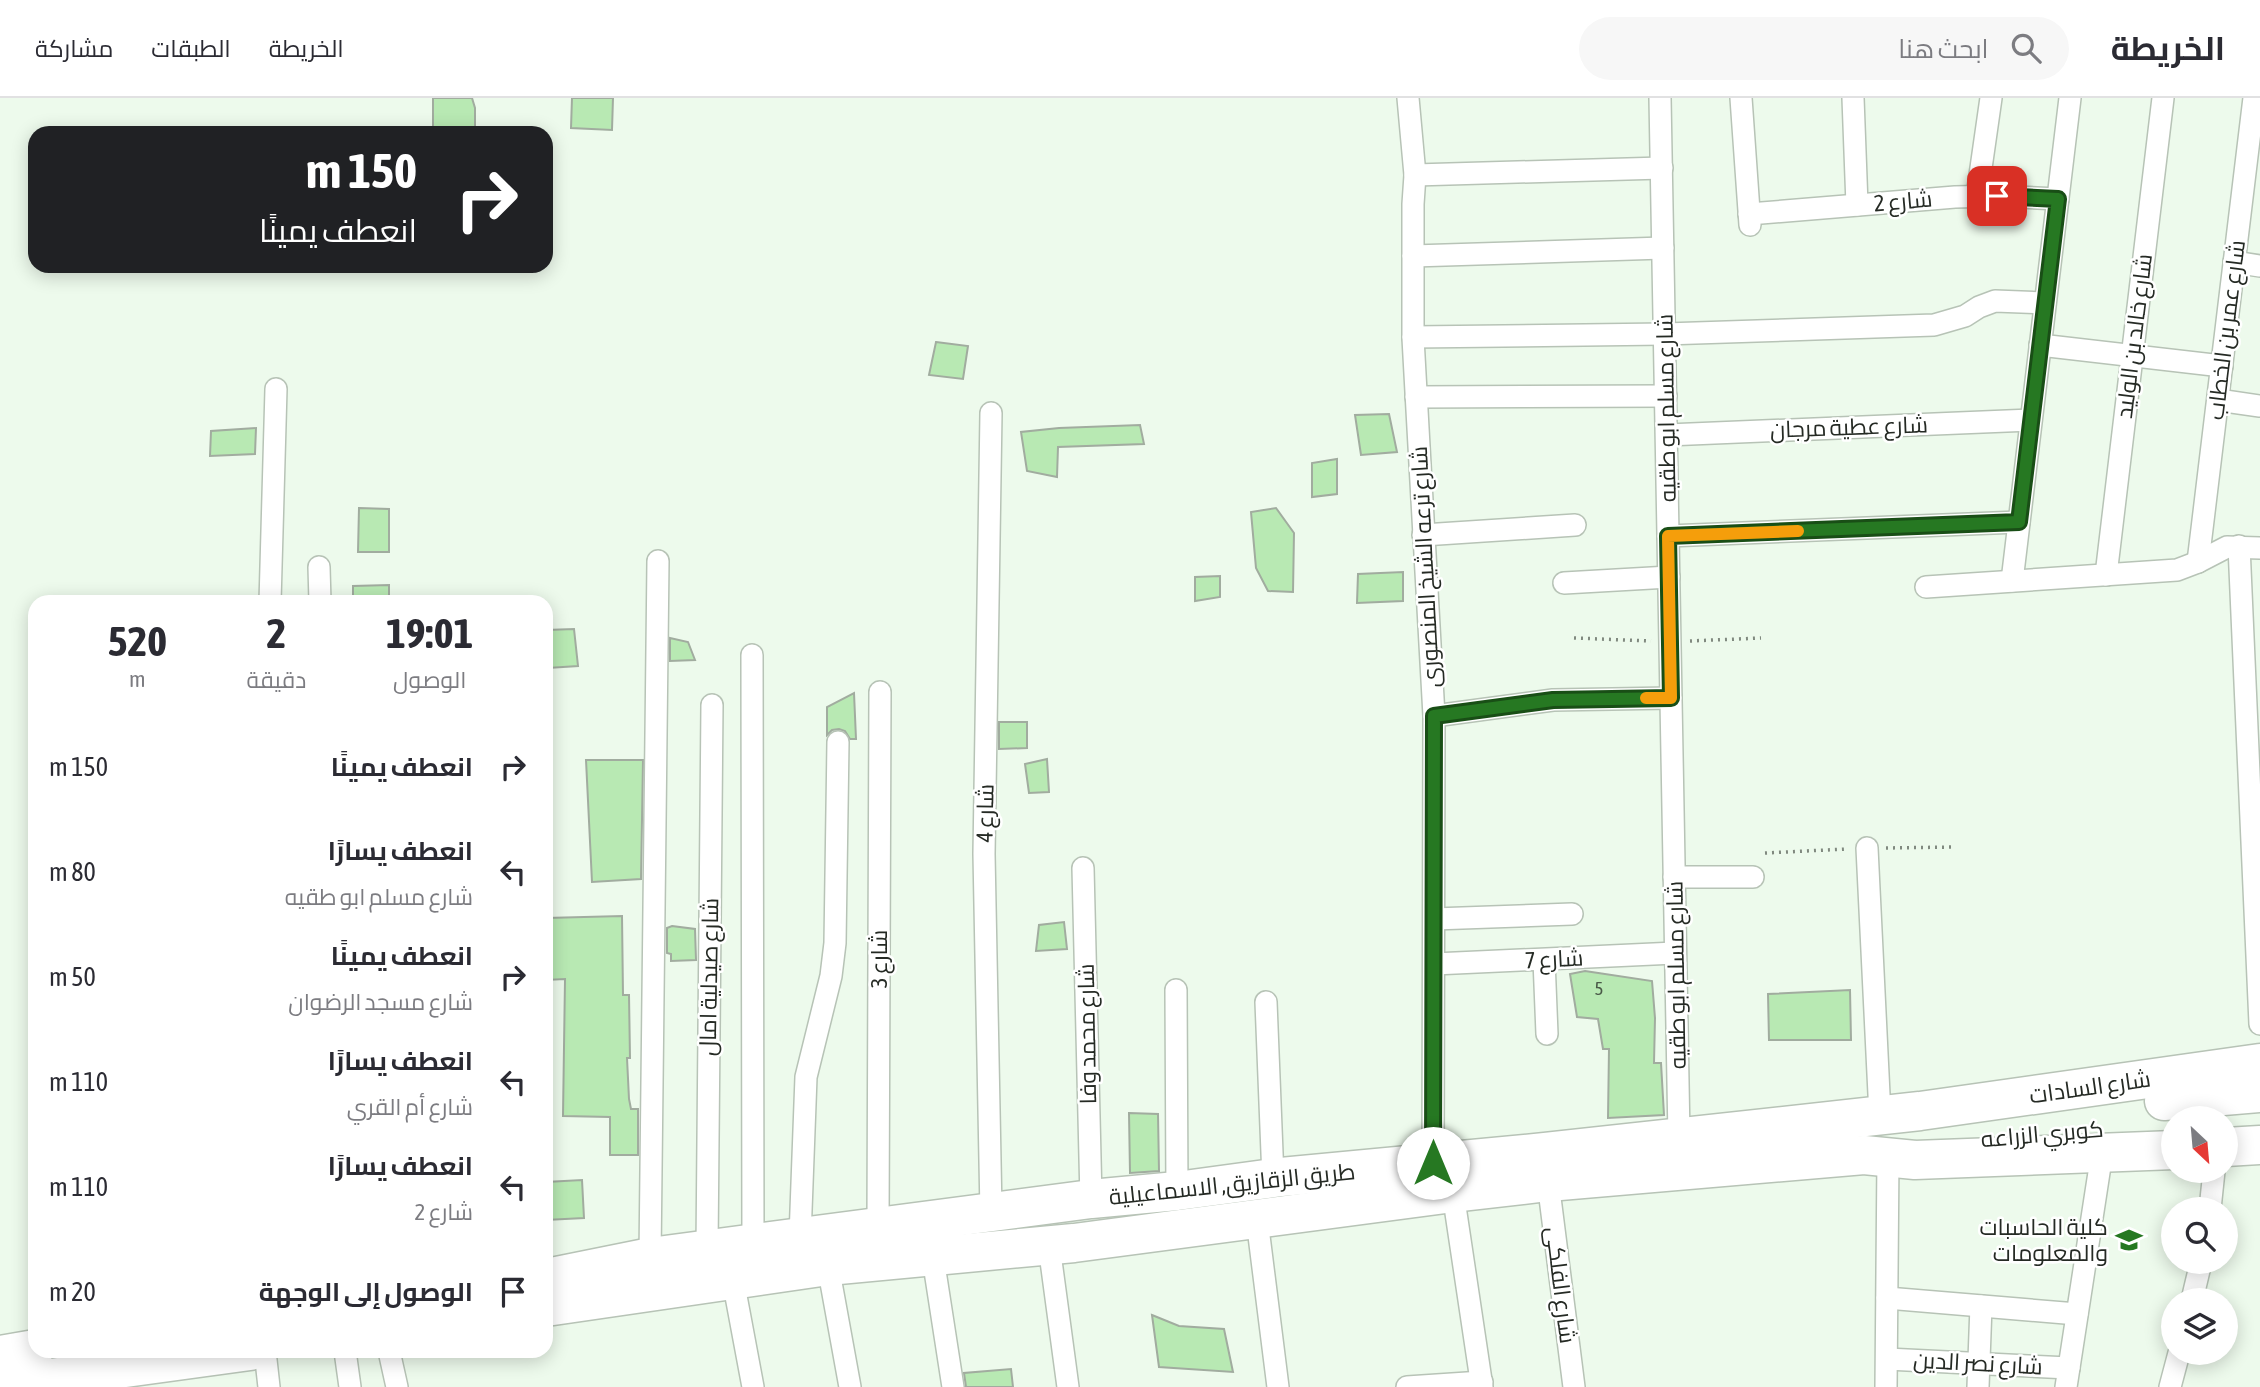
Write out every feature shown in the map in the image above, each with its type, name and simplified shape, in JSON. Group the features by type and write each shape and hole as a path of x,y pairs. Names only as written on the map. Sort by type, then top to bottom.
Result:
{"highway":[{"name":"شارع السادات","path":"1920,1111 2260,1063"},
{"name":"كوبري الزراعه","path":"1920,1111 1935,1118 1952,1120 2260,1093"},
{"name":"طريق الزقازيق, الاسماعيلية","path":"553,1306 828,1266 1042,1247 1257,1220 1443,1178 1679,1137 1920,1111"},
{"path":"2238,1118 2260,1116"},
{"name":"كوبري الزراعه","path":"1902,1158 1954,1142 2161,1124"},
{"path":"2238,1146 2260,1145"},
{"path":"1902,1158 2161,1151"},
{"name":"طريق الزقازيق, الاسماعيلية","path":"553,1277 650,1257 707,1249 1273,1178 1443,1178 1548,1182 1864,1155 1902,1158"},
{"path":"1032,1207 1042,1247"},
{"path":"945,1256 975,1214"},
{"path":"0,1355 28,1350"},
{"path":"0,1385 177,1374 228,1358"}],"street":[{"name":"شارع ترعه الشيخ المنصورى","path":"1408,98 1415,175 1413,337 1434,716 1434,964 1443,1178 1482,1384"},
{"name":"شارع مسلم ابو طقيه","path":"1660,98 1679,1137"},
{"name":"شارع 2","path":"1741,98 1749,220 1857,205 1977,196 2058,199"},
{"path":"1853,98 1857,205"},
{"path":"1977,196 1991,98"},
{"path":"2012,581 2070,98"},
{"name":"شارع خالد بن الوليد","path":"2106,575 2163,98"},
{"name":"شارع عمر بن الخطاب","path":"2198,562 2234,262 2255,132 2253,98"},
{"path":"1415,175 1662,168"},
{"path":"1412,256 1663,248"},
{"path":"2234,262 2260,266"},
{"path":"1413,337 1665,334 1934,325 1965,316 1995,301 2045,303"},
{"path":"2040,345 2222,366"},
{"path":"270,595 275,389"},
{"path":"1416,397 1666,396"},
{"path":"2218,400 2260,406"},
{"name":"شارع 4","path":"975,1214 991,413"},
{"name":"شارع عطية مرجان","path":"1667,435 2031,420"},
{"path":"1668,536 2019,522"},
{"path":"1423,536 1576,525"},
{"path":"1926,587 2177,570 2227,547 2249,547 2260,1024"},
{"path":"650,1257 658,561"},
{"path":"319,568 320,595"},
{"path":"1564,583 1669,577"},
{"path":"752,655 753,1243"},
{"name":"شارع 3","path":"878,1226 880,692"},
{"path":"1434,716 1553,700 1671,698"},
{"name":"شارع صيدلية امال","path":"707,1249 712,705"},
{"path":"800,1237 806,1077 831,976 835,943 838,742"},
{"path":"1867,848 1880,1115"},
{"name":"شارع محمد وفا","path":"1083,868 1091,1199"},
{"path":"1674,877 1753,877"},
{"path":"1434,919 1572,914"},
{"name":"شارع 7","path":"1434,964 1675,953"},
{"path":"1544,960 1547,1034"},
{"path":"1177,989 1177,1191"},
{"path":"1266,1002 1273,1178"},
{"path":"2067,1378 2102,1153"},
{"path":"1886,1387 1887,1298 1902,1158"},
{"name":"شارع الفلكى","path":"1548,1182 1574,1387"},
{"path":"1257,1220 1278,1387"},
{"path":"1042,1247 1068,1387"},
{"path":"945,1256 953,1387"},
{"path":"828,1266 850,1387"},
{"path":"733,1280 753,1387"},
{"path":"1887,1298 2077,1314"},
{"path":"1978,1387 1981,1306"},
{"path":"266,1358 269,1387"},
{"path":"346,1358 350,1387"},
{"path":"391,1358 397,1387"},
{"name":"شارع نصر الدين","path":"1887,1359 1979,1364 2067,1378"},
{"path":"2170,1387 2176,1365"},
{"path":"1417,1387 1482,1384"}],"path":[{"path":"1574,638 1670,641 1761,638"},
{"path":"1765,853 1956,847"}],"building":[{"path":"433,98 472,98 475,126 433,126"},
{"path":"572,98 613,98 612,130 571,128"},
{"path":"936,342 968,346 963,379 929,375"},
{"path":"1389,414 1397,452 1361,455 1355,415"},
{"path":"1140,425 1144,444 1058,447 1057,477 1027,471 1021,432"},
{"path":"256,428 255,454 210,456 211,431"},
{"path":"1337,459 1337,494 1312,497 1312,463"},
{"path":"359,508 389,509 389,552 358,552"},
{"path":"1276,508 1294,533 1293,592 1268,591 1256,568 1251,512"},
{"path":"1403,572 1403,601 1357,603 1358,574"},
{"path":"1220,576 1220,597 1195,601 1195,577"},
{"path":"389,585 389,595 353,595 353,586"},
{"path":"574,629 578,666 553,668 553,630"},
{"path":"670,638 688,642 695,660 670,661"},
{"path":"854,693 856,739 850,739 845,731 839,729 832,730 827,735 827,707"},
{"path":"999,722 1027,722 1027,748 999,749"},
{"path":"1047,759 1049,792 1029,793 1025,764"},
{"path":"586,760 643,760 641,879 592,882"},
{"path":"622,916 623,995 629,995 629,1099 631,1109 638,1109 638,1155 610,1155 610,1117 563,1116 565,979 553,980 553,918"},
{"path":"1064,922 1067,949 1036,951 1039,925"},
{"path":"672,926 695,929 696,960 671,961 671,954 667,953 667,928"},
{"path":"1585,971 1652,981 1654,1063 1661,1063 1664,1115 1608,1118 1609,1049 1603,1049 1598,1019 1577,1017 1570,974"},
{"path":"1850,990 1851,1040 1769,1040 1768,994"},
{"path":"1129,1113 1158,1114 1159,1171 1130,1173"},
{"path":"582,1180 584,1218 553,1220 553,1182"},
{"path":"1152,1315 1179,1326 1224,1329 1233,1372 1159,1367"},
{"path":"1011,1369 1013,1387 966,1387 964,1373"}],"slow traffic":[{"path":"1646,698 1671,698 1668,536 1798,531"}],"place":[{"name":"كلية الحاسبات والمعلومات","path":"2129,1240"}],"route":[{"path":"1433,1163 1434,716 1553,700 1671,698 1668,536 2019,522 2058,199 1997,196"}]}
